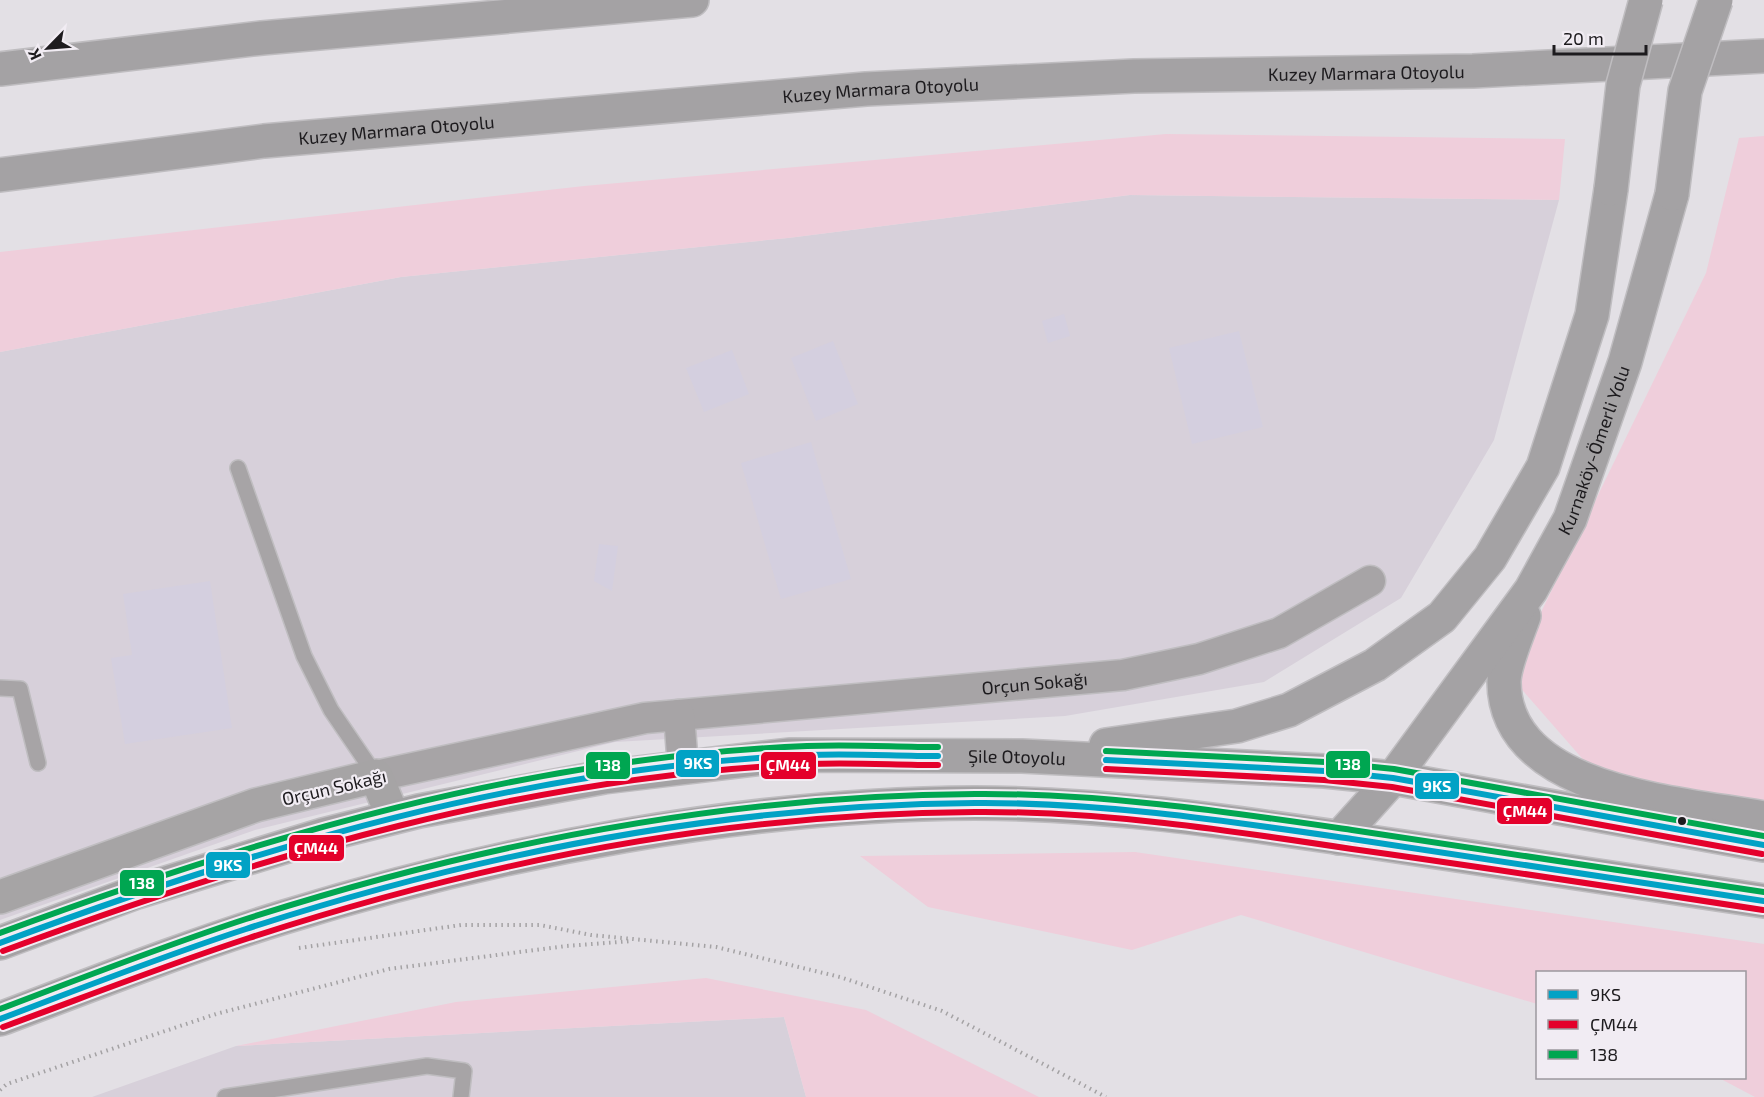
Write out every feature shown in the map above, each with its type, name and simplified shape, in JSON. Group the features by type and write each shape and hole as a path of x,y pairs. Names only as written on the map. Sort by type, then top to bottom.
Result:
{"highway":[{"path":"0,69 262,38 692,0"},
{"path":"1022,756 1237,726 1289,710 1375,665 1442,617 1490,558 1543,466 1592,315 1611,189 1623,85 1646,0"},
{"name":"Kurnaköy-Ömerli Yolu","path":"1339,838 1393,778 1532,590 1570,519 1625,362 1672,194 1685,91 1716,0"},
{"name":"Kuzey Marmara Otoyolu","path":"0,175 264,141 866,89 1134,76 1473,71 1764,56"},
{"path":"1532,590 1504,680 1510,720 1535,752 1578,777 1613,790 1764,818"},
{"name":"Şile Otoyolu","path":"0,943 137,892 323,835 393,817 604,777 789,755 1022,756 1325,771 1393,778 1764,845"},
{"path":"0,1018 276,920 361,894 510,857 660,831 812,810 975,803 1134,811 1280,828 1764,901"}],"street":[{"name":"Orçun Sokağı","path":"0,897 256,805 376,776 645,718 1124,675 1199,659 1278,633 1370,582"},
{"path":"679,716 683,767"},
{"path":"376,776 393,817"}],"lane":[{"path":"238,468 304,657 331,710 376,776"},
{"path":"0,688 20,689 38,763"},
{"path":"225,1097 278,1093 427,1065 464,1071 461,1097"}],"path":[{"path":"298,948 461,925 540,926 591,935 717,947 840,977 942,1011 1107,1097"},
{"path":"0,1090 8,1084 216,1014 389,969 566,945 644,940"}],"shaded area":[{"path":"1166,134 1565,139 1559,200 1130,195 788,238 401,277 0,352 0,252 584,186"},
{"path":"1764,136 1764,811 1608,788 1510,676 1706,273 1739,138"},
{"path":"1130,195 1559,200 1494,440 1401,598 1264,682 1065,716 615,742 255,830 0,920 0,352 401,277 788,238"},
{"path":"1135,852 1764,944 1764,1097 1755,1097 1721,1079 1746,1079 1746,971 1536,971 1536,1004 1241,915 1132,950 928,907 860,856"},
{"path":"706,978 866,1010 1039,1097 806,1097 784,1017 236,1046 456,1002"},
{"path":"784,1017 806,1097 92,1097 236,1046"}],"building":[{"path":"1064,314 1070,336 1048,343 1042,321"},
{"path":"1239,331 1263,427 1192,444 1169,348"},
{"path":"833,341 858,404 816,421 791,358"},
{"path":"732,350 749,394 704,412 686,368"},
{"path":"811,442 851,579 781,599 741,463"},
{"path":"599,544 618,546 612,591 594,581"},
{"path":"210,581 232,728 125,744 111,658 132,655 123,594"}],"transit line":[{"name":"138","path":"0,933 196,865 296,835 396,808 498,785 600,766 703,753 823,745 938,747"},
{"name":"138","path":"1106,751 1325,762 1394,769 1764,836"},
{"name":"9KS","path":"0,943 197,874 296,844 397,817 498,794 600,776 703,763 823,754 938,756"},
{"name":"9KS","path":"1106,760 1325,771 1393,778 1764,845"},
{"name":"ÇM44","path":"3,951 199,883 298,853 398,826 499,803 601,785 704,772 824,763 938,765"},
{"name":"ÇM44","path":"1106,769 1324,780 1392,787 1762,854"},
{"name":"138","path":"0,1009 153,951 246,919 424,868 606,829 697,814 790,803 975,794 1117,800 1352,830 1764,892"},
{"name":"9KS","path":"0,1019 123,972 246,929 334,902 514,856 606,838 697,824 790,813 882,806 1022,804 1164,814 1352,839 1764,901"},
{"name":"ÇM44","path":"3,1027 249,938 426,886 608,847 699,832 791,821 975,812 1117,818 1258,835 1763,910"}]}
